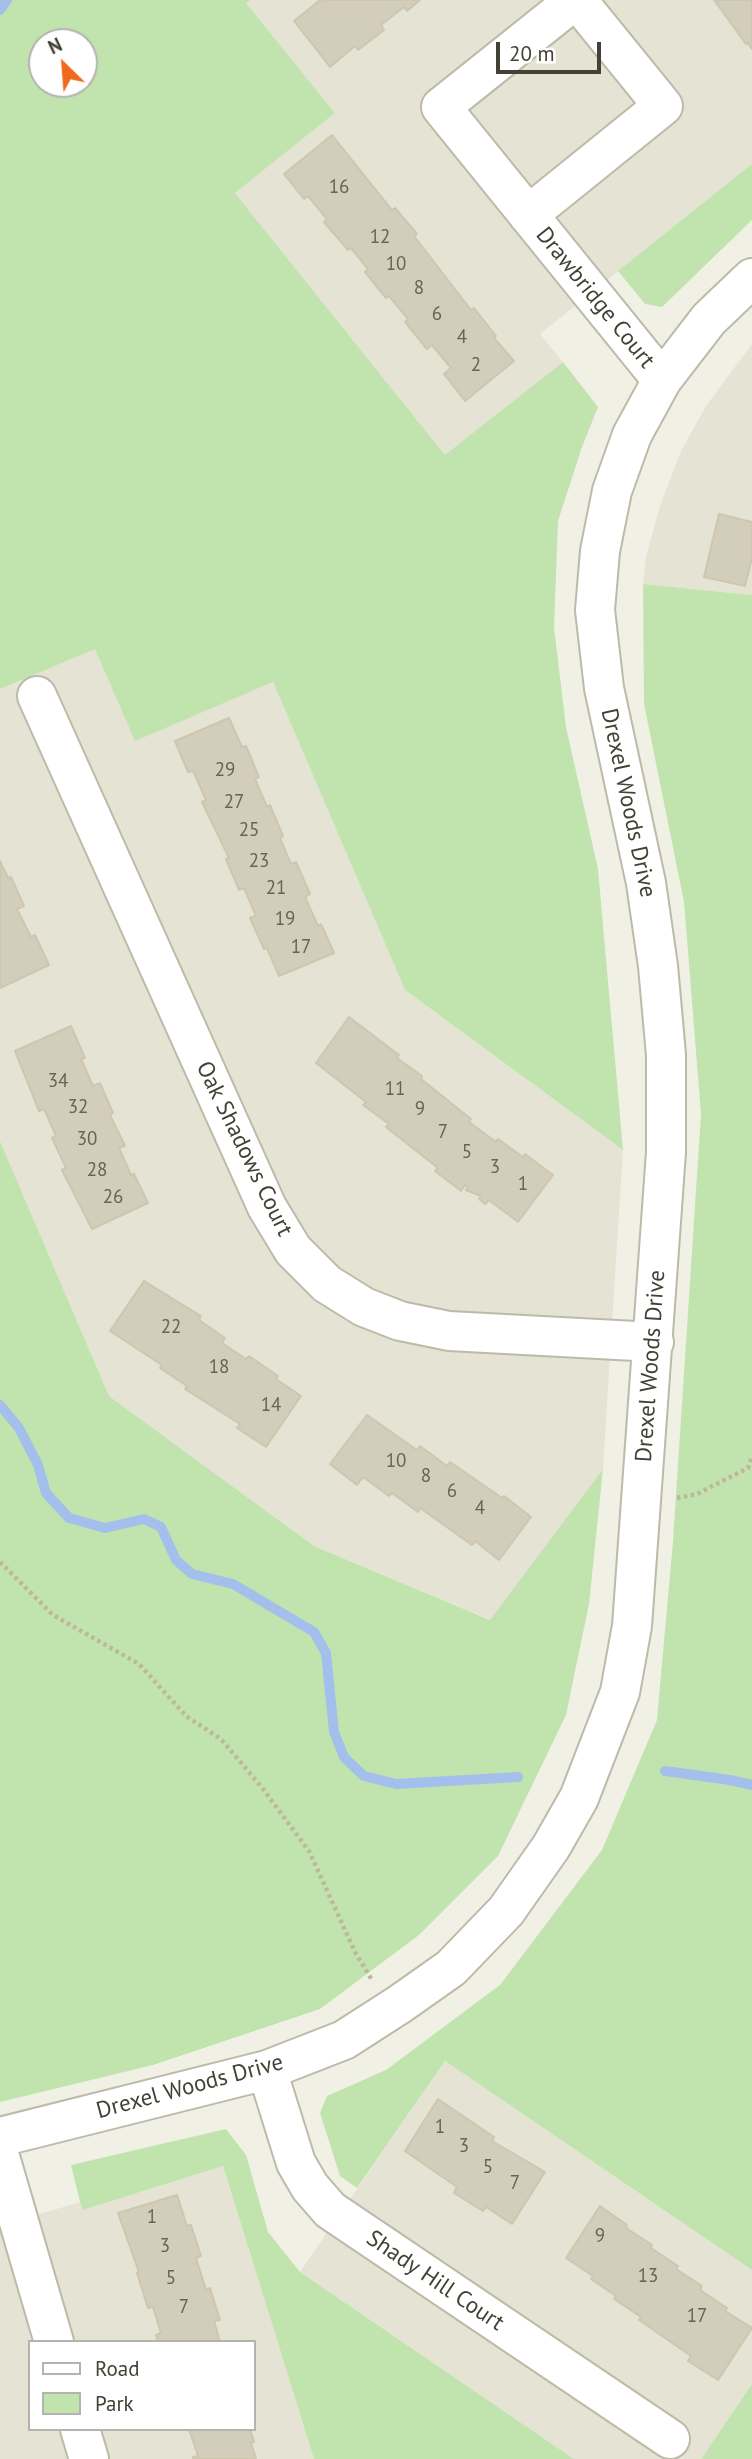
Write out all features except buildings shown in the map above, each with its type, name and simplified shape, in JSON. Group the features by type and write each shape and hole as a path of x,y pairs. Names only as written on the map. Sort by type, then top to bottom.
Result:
{"street":[{"name":"Drawbridge Court","path":"528,215 663,106 576,0 441,107 528,215 662,380"},
{"name":"Drexel Woods Drive","path":"0,2137 267,2070 344,2040 451,1968 506,1911 551,1847 579,1798 620,1692 632,1626 666,1152 666,1055 658,967 646,883 604,688 595,610 600,551 612,491 632,435 662,380 709,319 752,278"},
{"name":"Oak Shadows Court","path":"37,696 261,1195 293,1250 327,1284 364,1307 400,1321 450,1331 654,1342"},
{"name":"Shady Hill Court","path":"267,2070 296,2163 310,2186 330,2210 670,2439"},
{"path":"0,2157 53,2340"},
{"path":"81,2431 89,2459"}],"path":[{"path":"641,1505 698,1494 748,1468 752,1457"},
{"path":"0,1562 53,1615 139,1664 186,1716 221,1739 263,1789 309,1851 355,1952 390,2011"}],"shaded area":[{"path":"250,0 752,0 752,164 540,334 563,362 446,456 235,193 335,113 246,3"},
{"path":"752,344 752,595 643,584 646,557 660,506 681,451 706,406"},
{"path":"95,648 135,740 273,682 405,990 623,1150 603,1469 491,1620 314,1546 109,1396 0,1141 0,689"},
{"path":"445,2061 752,2270 752,2384 701,2459 574,2459 300,2272"},
{"path":"223,2166 314,2459 0,2459 0,2226 80,2202 83,2210"}],"green space":[{"path":"0,0 250,0 246,3 335,113 235,193 445,455 563,362 598,407 558,521 554,627 566,727 598,869 623,1150 405,990 273,682 135,741 95,649 0,689"},
{"path":"752,164 752,220 662,307 645,304 618,271"},
{"path":"643,584 752,595 752,2270 445,2061 357,2188 340,2176 320,2113 327,2096 386,2070 500,1985 602,1850 657,1720 673,1541 701,1114 684,902 644,704"},
{"path":"0,1141 109,1396 314,1546 490,1620 603,1469 589,1604 566,1715 498,1856 419,1935 320,2009 153,2065 0,2102"},
{"path":"226,2129 246,2155 268,2232 300,2272 574,2459 314,2459 223,2166 83,2210 80,2202 71,2165"},
{"path":"752,2384 752,2459 701,2459"}],"waterway":[{"path":"0,10 7,0"},
{"path":"0,1405 19,1428 38,1465 46,1493 69,1518 105,1528 144,1519 161,1527 176,1560 192,1574 233,1584 314,1632 326,1653 334,1732 344,1757 364,1776 396,1784 518,1777"},
{"path":"665,1771 752,1785"}]}
